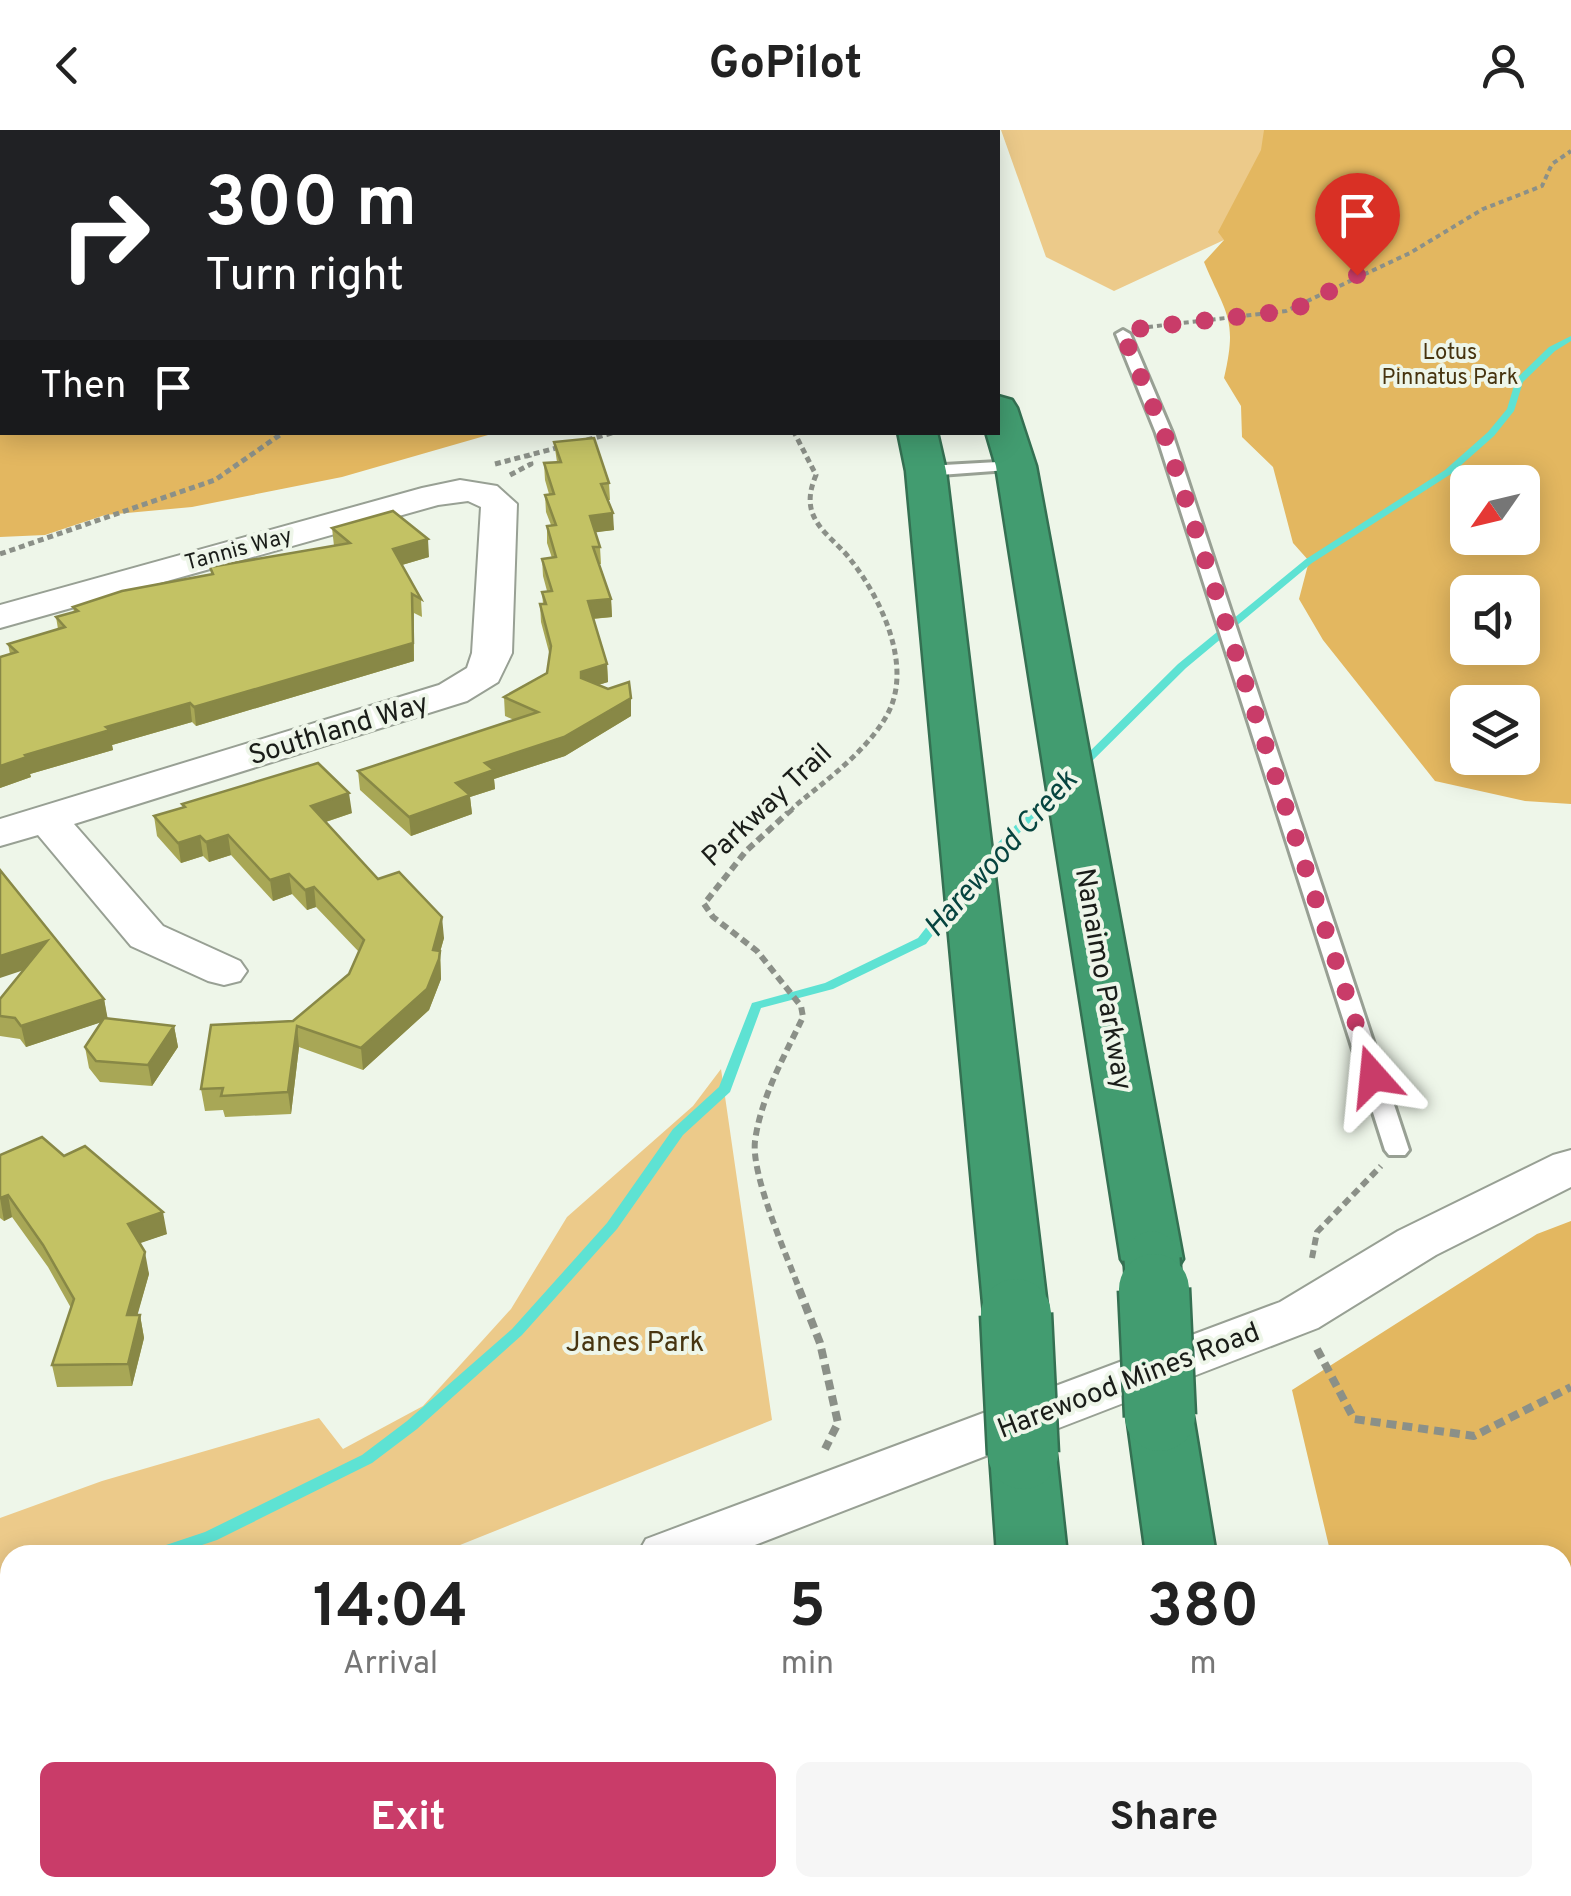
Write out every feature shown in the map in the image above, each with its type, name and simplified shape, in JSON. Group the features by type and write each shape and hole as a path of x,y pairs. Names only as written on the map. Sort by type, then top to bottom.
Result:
{"highway":[{"name":"Nanaimo Parkway","path":"1000,414 1016,466 1152,1259 1160,1416 1179,1545"},
{"path":"922,452 1016,1314 1031,1545"}],"street":[{"name":"Tannis Way","path":"0,617 434,494 478,490"},
{"name":"Southland Way","path":"0,834 453,693 484,674 492,653 499,504 478,490"},
{"path":"47,819 148,936 224,971"},
{"name":"Harewood Mines Road","path":"693,1545 1299,1315 1417,1243 1571,1166"}],"lane":[{"path":"1123,334 1164,433 1397,1150"},
{"path":"922,452 1016,466"}],"path":[{"path":"1123,334 1142,328 1286,311 1308,304 1357,275 1410,253 1483,209 1542,186 1552,164 1571,151"},
{"path":"0,554 60,530 214,480 280,435"},
{"name":"Parkway Trail","path":"796,435 816,475 810,489 816,522 849,558 881,611 892,646 896,696 880,728 712,886 704,904 713,917 757,951 800,1006 803,1017 776,1068 758,1117 754,1145 768,1209 820,1343 836,1406 838,1424 831,1442 816,1458"},
{"path":"1397,1150 1317,1232 1299,1315 1354,1420 1474,1436 1571,1387"}],"green space":[{"path":"1001,130 1345,130 1224,240 1114,291 1046,257"},
{"name":"Lotus Pinnatus Park","path":"1264,130 1571,130 1571,804 1525,801 1435,781 1323,640 1299,599 1309,561 1293,543 1273,467 1242,437 1241,406 1224,378 1230,329 1204,262 1224,240 1218,232 1261,150"},
{"path":"0,435 488,435 342,477 192,507 105,515 45,535 0,537"},
{"name":"Janes Park","path":"721,1069 772,1420 460,1545 0,1545 0,1518 102,1481 319,1418 343,1449 423,1406 511,1309 567,1217 693,1106"},
{"path":"1571,1221 1571,1545 1329,1545 1292,1390 1537,1234"}],"building":[{"path":"594,438 609,483 601,484 613,513 590,516 600,547 593,547 611,599 588,601 607,664 581,672 581,678 608,689 629,682 631,698 564,737 485,763 494,770 456,783 470,795 409,817 358,771 538,712 504,697 547,673 551,646 540,604 546,604 542,592 552,591 542,559 556,557 547,526 556,525 545,495 554,494 544,463 561,462 554,442"},
{"path":"393,511 428,539 393,549 421,599 412,594 413,643 194,707 190,703 106,727 110,730 0,766 0,657 17,652 8,644 65,627 56,617 78,611 73,607 122,591 213,574 210,567 350,543 332,528"},
{"path":"318,763 349,793 311,806 378,879 399,872 442,917 433,950 440,951 439,959 427,989 361,1048 297,1026 288,1092 221,1096 223,1088 201,1089 211,1025 293,1021 349,974 364,940 314,887 305,890 289,874 270,880 228,835 206,842 200,836 178,843 154,816"},
{"path":"0,870 104,999 21,1026 15,1018 0,1016 0,999 47,941 0,956"},
{"path":"104,1018 174,1026 148,1065 96,1061 85,1047"},
{"path":"42,1137 64,1156 85,1146 163,1212 128,1224 145,1252 127,1315 140,1315 128,1364 52,1365 74,1299 8,1195 0,1198 0,1155"}],"waterway":[{"name":"Harewood Creek","path":"1078,769 1182,666 1309,561 1448,472 1491,434 1511,409 1519,381 1552,349 1571,338"},
{"name":"Harewood Creek","path":"983,864 1060,786"},
{"name":"Harewood Creek","path":"184,1545 211,1536 367,1459 412,1425 517,1332 612,1226 678,1132 725,1089 756,1006 829,986 922,941 957,895"}],"route":[{"path":"1357,275 1308,304 1286,311 1142,328 1123,334 1164,433 1373,1076"}]}
